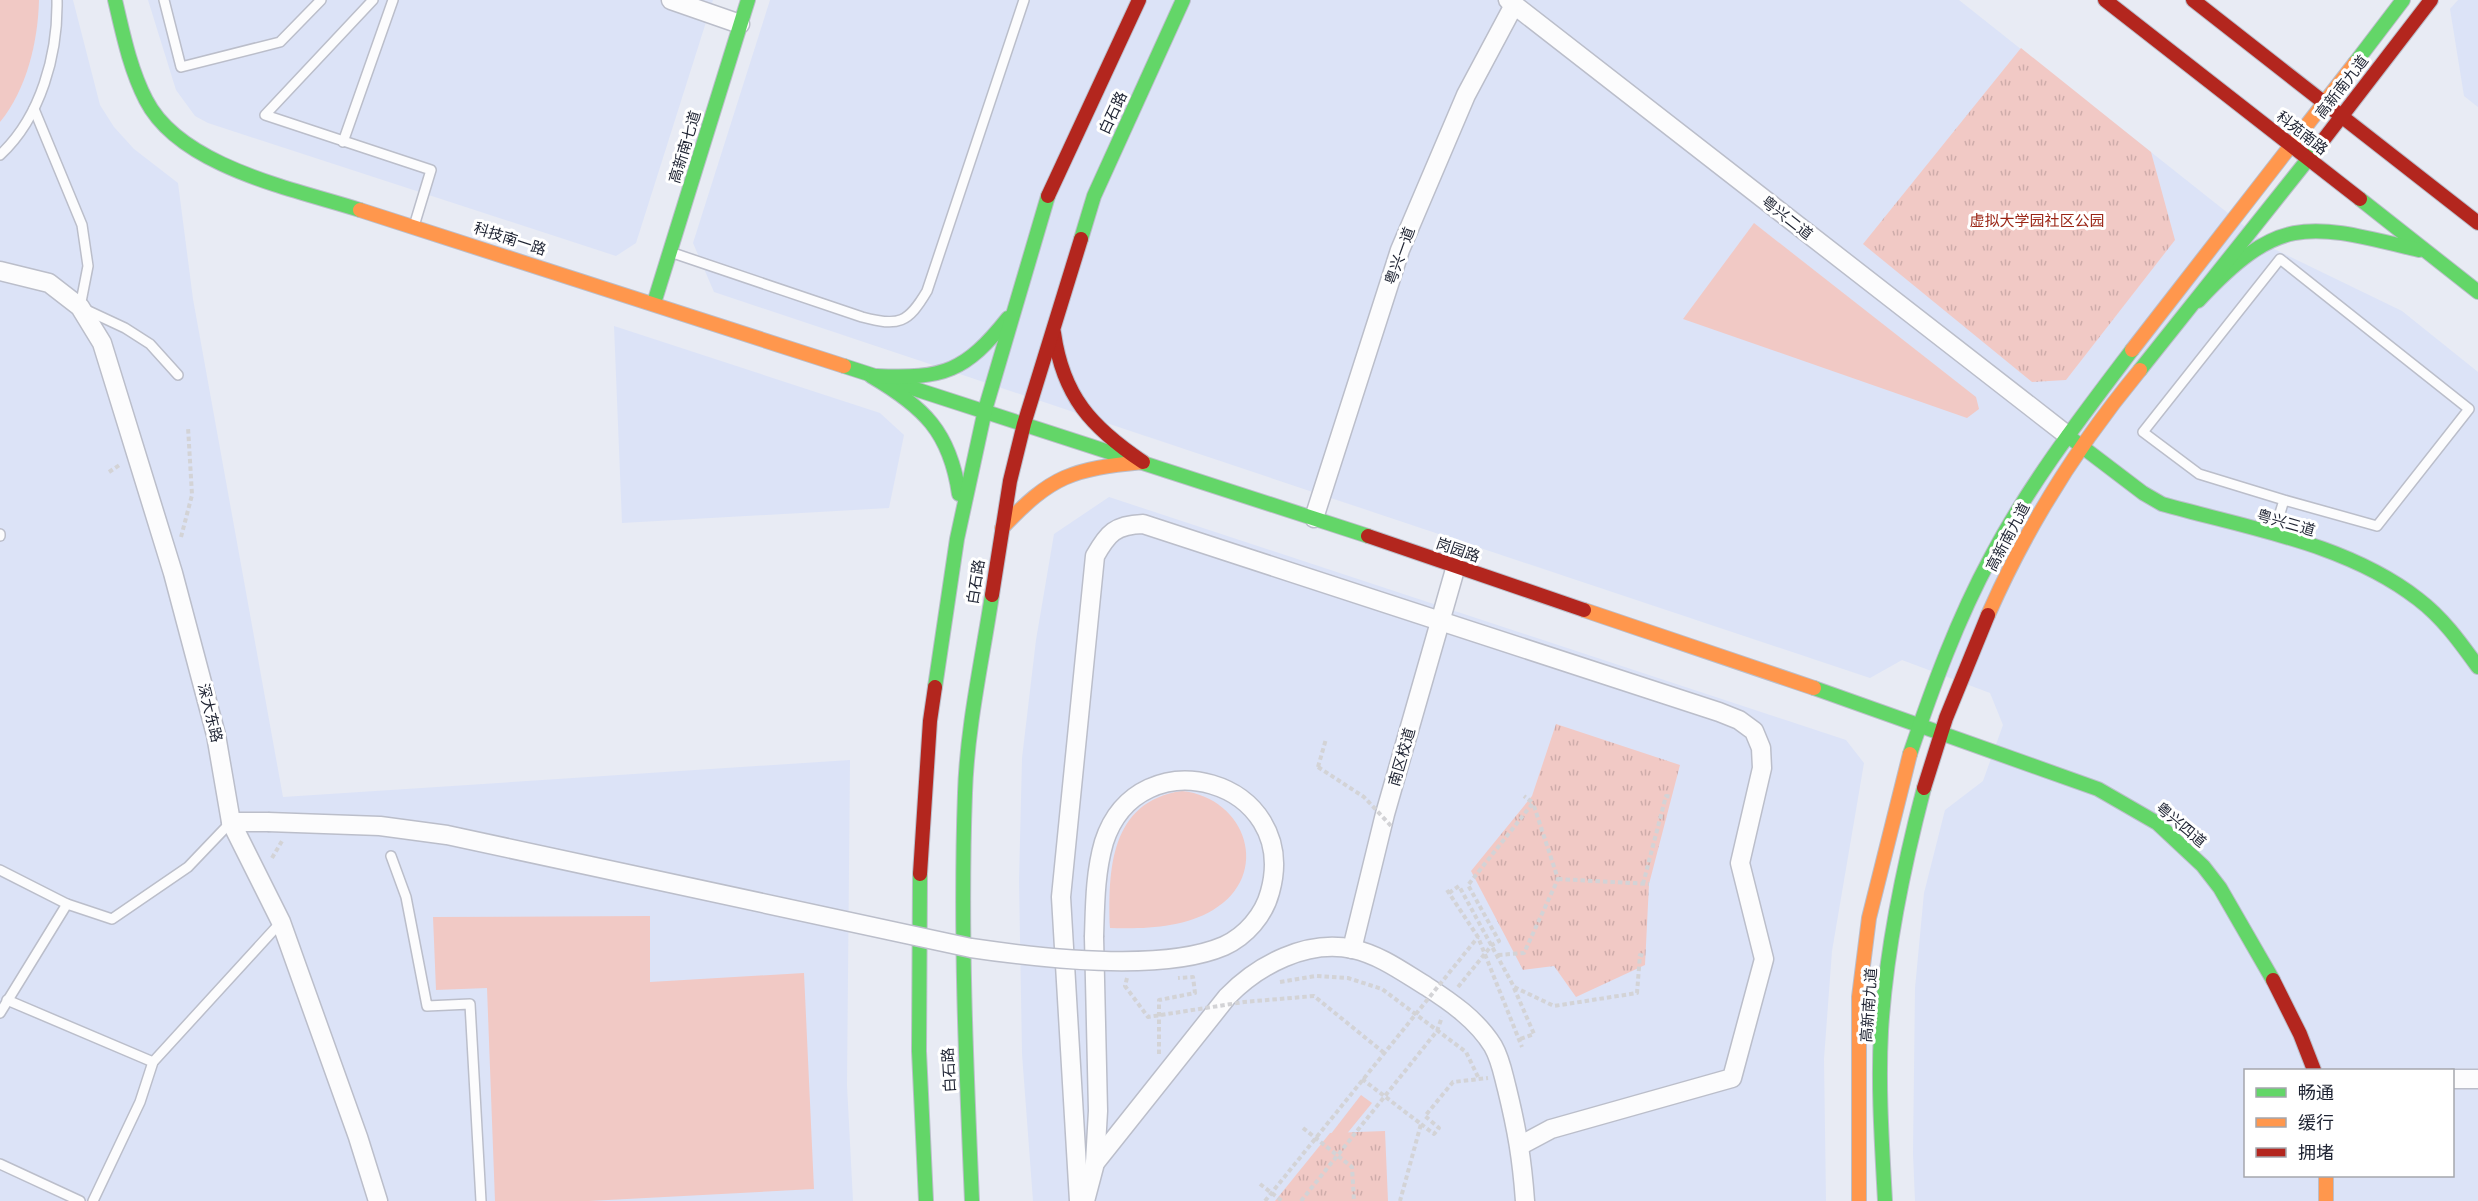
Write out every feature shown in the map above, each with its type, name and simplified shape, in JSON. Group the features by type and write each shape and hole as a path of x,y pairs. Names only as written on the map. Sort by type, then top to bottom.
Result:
{"street":[{"name":"科技南一路","path":"115,0 140,90 158,122 189,148 230,168 654,303 871,376 985,410"},
{"path":"671,0 740,24"},
{"name":"高新南七道","path":"654,303 748,0"},
{"name":"白石路","path":"926,1201 919,1051 919,885 923,800 941,633 962,515 985,410 1052,183 1139,0"},
{"name":"白石路","path":"972,1201 963,987 965,792 970,735 1002,528 1024,424 1094,196 1183,0"},
{"name":"科苑南路","path":"2105,0 2478,292"},
{"path":"2193,0 2478,223"},
{"name":"高新南九道","path":"1859,1201 1859,997 1869,918 1890,826 1920,724 1940,666 1973,592 2015,516 2074,440 2324,102 2403,0"},
{"name":"高新南九道","path":"1885,1201 1880,1096 1883,1013 1893,921 1909,840 1939,731 1965,660 2074,440 2198,301 2431,0"},
{"name":"粤兴二道","path":"1511,3 2074,440"},
{"name":"粤兴一道","path":"1314,518 1400,250 1466,95 1511,3"},
{"path":"2198,301 2226,272 2251,251 2279,236 2321,229 2426,251"},
{"name":"深大东路","path":"0,271 49,283 80,308 102,343 157,514 216,735 231,822 281,922 354,1126 378,1201"},
{"path":"871,376 920,379 941,375 975,355 1014,309"},
{"path":"1053,328 1056,356 1073,399 1099,430 1143,462"},
{"path":"871,376 901,392 926,414 945,437 957,475 962,515"},
{"name":"岗园路","path":"985,410 1314,518 1920,724"},
{"name":"粤兴三道","path":"2074,440 2143,493 2162,504 2330,552 2387,576 2436,615 2478,667"},
{"path":"1002,528 1039,493 1065,477 1085,468 1143,462"},
{"path":"1079,1201 1061,897 1095,556 1107,536 1125,525 1143,524 1439,623 1719,712 1739,720 1754,731 1761,748 1762,768 1740,863 1764,959 1732,1078 1551,1129 1521,1144"},
{"name":"南区校道","path":"1352,949 1385,814 1456,566"},
{"name":"粤兴四道","path":"1920,724 2098,789 2157,823 2181,842 2220,888 2289,1009 2313,1069"},
{"path":"231,822 380,826 447,835 971,948 1073,959 1094,960 1104,960 1124,960 1154,959 1207,952 1226,945 1243,934 1257,920 1268,900 1275,863 1268,834 1251,807 1226,788 1212,783 1184,780 1169,782 1140,795 1117,817 1104,841 1098,873 1094,937 1095,948 1095,960 1095,972 1095,983 1098,1111 1095,1163 1085,1201"},
{"path":"1095,1163 1159,1081 1247,977 1266,965 1295,954 1321,948 1352,949 1389,963 1447,1000 1476,1025 1492,1045 1503,1075 1521,1144 1525,1201"},
{"path":"2454,1079 2478,1079"},
{"path":"2326,1177 2326,1201"}],"lane":[{"path":"0,155 34,109 50,61 57,25 57,0"},
{"path":"164,0 181,67 280,42 321,0"},
{"path":"372,0 265,115 431,171 414,226"},
{"path":"343,142 393,0"},
{"path":"670,252 862,317 882,322 900,322 915,311 927,291 1024,0"},
{"path":"34,109 82,225 88,266 80,308 125,328 150,344 178,375"},
{"path":"2280,259 2469,409 2377,526 2284,500 2199,474 2143,432 2280,259"},
{"path":"2273,536 2284,500"},
{"path":"0,870 67,904 112,919 188,867 231,822"},
{"path":"391,856 406,897 427,1006 470,1004 481,1201"},
{"path":"0,1012 67,904"},
{"path":"93,1201 141,1102 153,1062 281,922"},
{"path":"7,1000 153,1062"},
{"path":"0,1164 80,1201"}],"path":[{"path":"180,543 192,495 188,427"},
{"path":"1326,739 1318,767 1364,797 1392,827"},
{"path":"1498,955 1524,953 1558,879 1533,802 1524,796"},
{"path":"1643,884 1666,796 1672,797"},
{"path":"1492,945 1499,941 1468,885 1533,802"},
{"path":"1558,879 1649,884"},
{"path":"1520,1039 1534,1034 1498,955 1459,886 1448,891 1478,937 1522,1047"},
{"path":"1265,1201 1478,937"},
{"path":"1514,987 1554,1006 1637,993 1640,955 1645,956"},
{"path":"1159,1081 1160,1000 1195,993 1193,977 1171,978"},
{"path":"1279,982 1299,977 1337,977 1382,989 1466,1052 1479,1079"},
{"path":"1127,980 1138,979"},
{"path":"1242,1009 1257,991"},
{"path":"1244,1002 1314,996 1383,1052"},
{"path":"1362,1079 1434,1134 1440,1128 1425,1116 1453,1082 1503,1075"},
{"path":"1301,1201 1396,1084"},
{"path":"1400,1201 1421,1125"},
{"path":"1304,1128 1352,1167 1354,1201"},
{"path":"1260,1184 1282,1201"}],"shaded area":[{"path":"0,0 73,0 100,105 114,127 134,149 178,183 193,299 283,797 850,760 847,1085 853,1201 0,1201"},
{"path":"148,0 713,0 636,243 616,256 208,123 195,116 176,90"},
{"path":"770,0 1959,0 2272,248 2402,311 2478,372 2478,1201 1915,1201 1913,1154 1915,988 1924,893 1945,810 1983,781 2003,725 1990,693 1902,660 1870,678 714,292 693,243"},
{"path":"2458,0 2478,0 2478,107 2464,96 2450,9"},
{"path":"614,326 880,413 904,435 889,508 622,523"},
{"path":"1109,497 1846,740 1864,763 1832,951 1824,1059 1826,1201 1033,1201 1022,1054 1019,881 1022,758 1036,640 1054,534"}],"green space":[{"path":"0,0 39,0 33,48 24,80 0,122"},
{"name":"虚拟大学园社区公园","path":"2021,48 2151,152 2175,240 2066,380 2032,382 1863,244"},
{"path":"1754,223 1976,397 1979,409 1967,418 1683,319"},
{"path":"1556,724 1680,765 1649,884 1645,965 1576,997 1554,966 1523,970 1471,871 1532,796"},
{"path":"1182,791 1204,797 1223,808 1236,822 1244,840 1246,859 1242,878 1231,895 1213,910 1189,921 1163,926 1110,928 1110,884 1113,862 1118,842 1127,823 1140,808 1158,797"},
{"path":"650,916 650,982 804,973 814,1189 589,1201 495,1201 487,988 436,990 433,917"},
{"path":"1361,1095 1372,1103 1336,1147 1327,1139"},
{"path":"1385,1131 1388,1201 1275,1201 1330,1133"}],"traffic: fast":[{"path":"115,0 131,64 140,88 162,123 184,142 211,159 272,184 360,210"},
{"path":"654,303 748,0"},
{"path":"1081,239 1094,196 1183,0"},
{"path":"2355,63 2403,0"},
{"path":"2140,370 2321,143"},
{"path":"935,687 957,539 985,410 1048,196"},
{"path":"2360,199 2478,292"},
{"path":"2198,301 2227,272 2252,252 2275,239 2298,232 2323,231 2350,234 2419,250"},
{"path":"876,376 919,376 951,368 979,350 1008,318"},
{"path":"1910,754 1946,654 1991,557 2040,476 2132,350"},
{"path":"844,366 1368,536"},
{"path":"871,376 906,399 931,423 949,454 959,494"},
{"path":"2068,436 2143,493 2162,504 2295,540 2360,564 2390,580 2435,614 2478,667"},
{"path":"972,1201 963,946 965,793 972,719 992,595"},
{"path":"1814,688 2098,789 2157,823 2203,866 2220,888 2273,980"},
{"path":"1885,1201 1880,1074 1883,1000 1896,909 1924,788"},
{"path":"920,874 919,1051 926,1201"}],"traffic: slow":[{"path":"2132,350 2355,63"},
{"path":"360,210 844,366"},
{"path":"1988,615 2019,550 2055,487 2117,398 2140,370"},
{"path":"1002,528 1035,496 1065,478 1098,468 1143,462"},
{"path":"1584,610 1814,688"},
{"path":"1859,1201 1859,997 1869,918 1910,754"},
{"path":"2326,1177 2326,1201"}],"traffic: jam":[{"path":"1048,196 1139,0"},
{"path":"2105,0 2360,199"},
{"path":"2193,0 2478,223"},
{"path":"2321,143 2431,0"},
{"path":"992,595 1010,481 1024,424 1081,239"},
{"path":"1054,333 1064,375 1082,408 1108,436 1143,462"},
{"path":"1368,536 1584,610"},
{"path":"1924,788 1946,718 1988,615"},
{"path":"920,874 930,721 935,687"},
{"path":"2273,980 2300,1034 2314,1069"}]}
